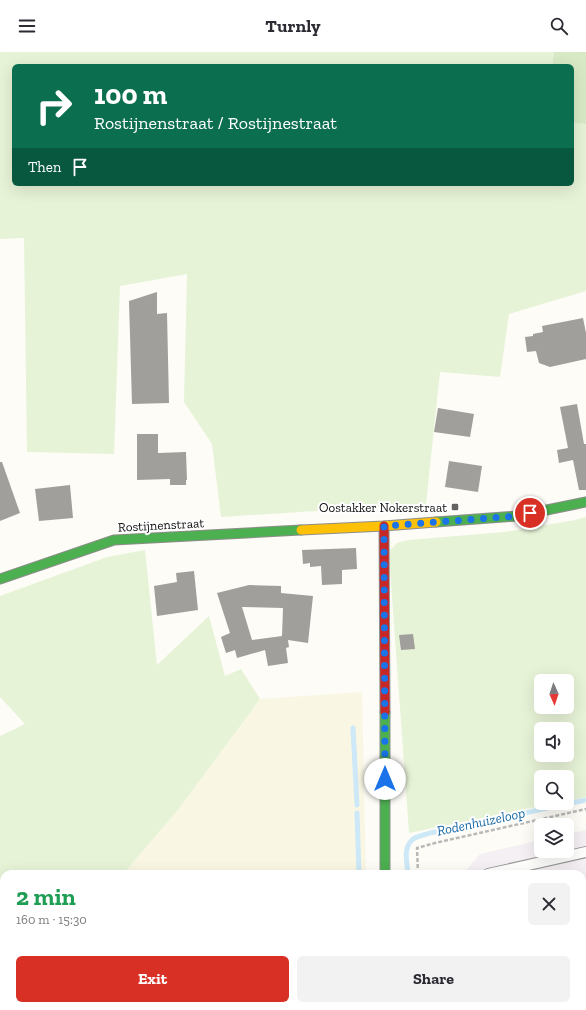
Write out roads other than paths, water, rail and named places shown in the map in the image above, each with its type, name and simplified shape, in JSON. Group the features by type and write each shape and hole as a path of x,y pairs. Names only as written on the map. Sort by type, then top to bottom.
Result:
{"street":[{"name":"Rostijnenstraat","path":"0,579 114,540 384,526 517,516 586,502"},
{"path":"384,526 385,870"}],"lane":[{"path":"506,870 586,852"}],"waterway":[{"path":"353,728 357,805"},
{"name":"Rodenhuizeloop","path":"407,870 406,861 407,847 409,843 416,838 430,833 586,800"},
{"path":"357,813 359,870"}],"place":[{"name":"Oostakker Nokerstraat","path":"455,507"}]}
